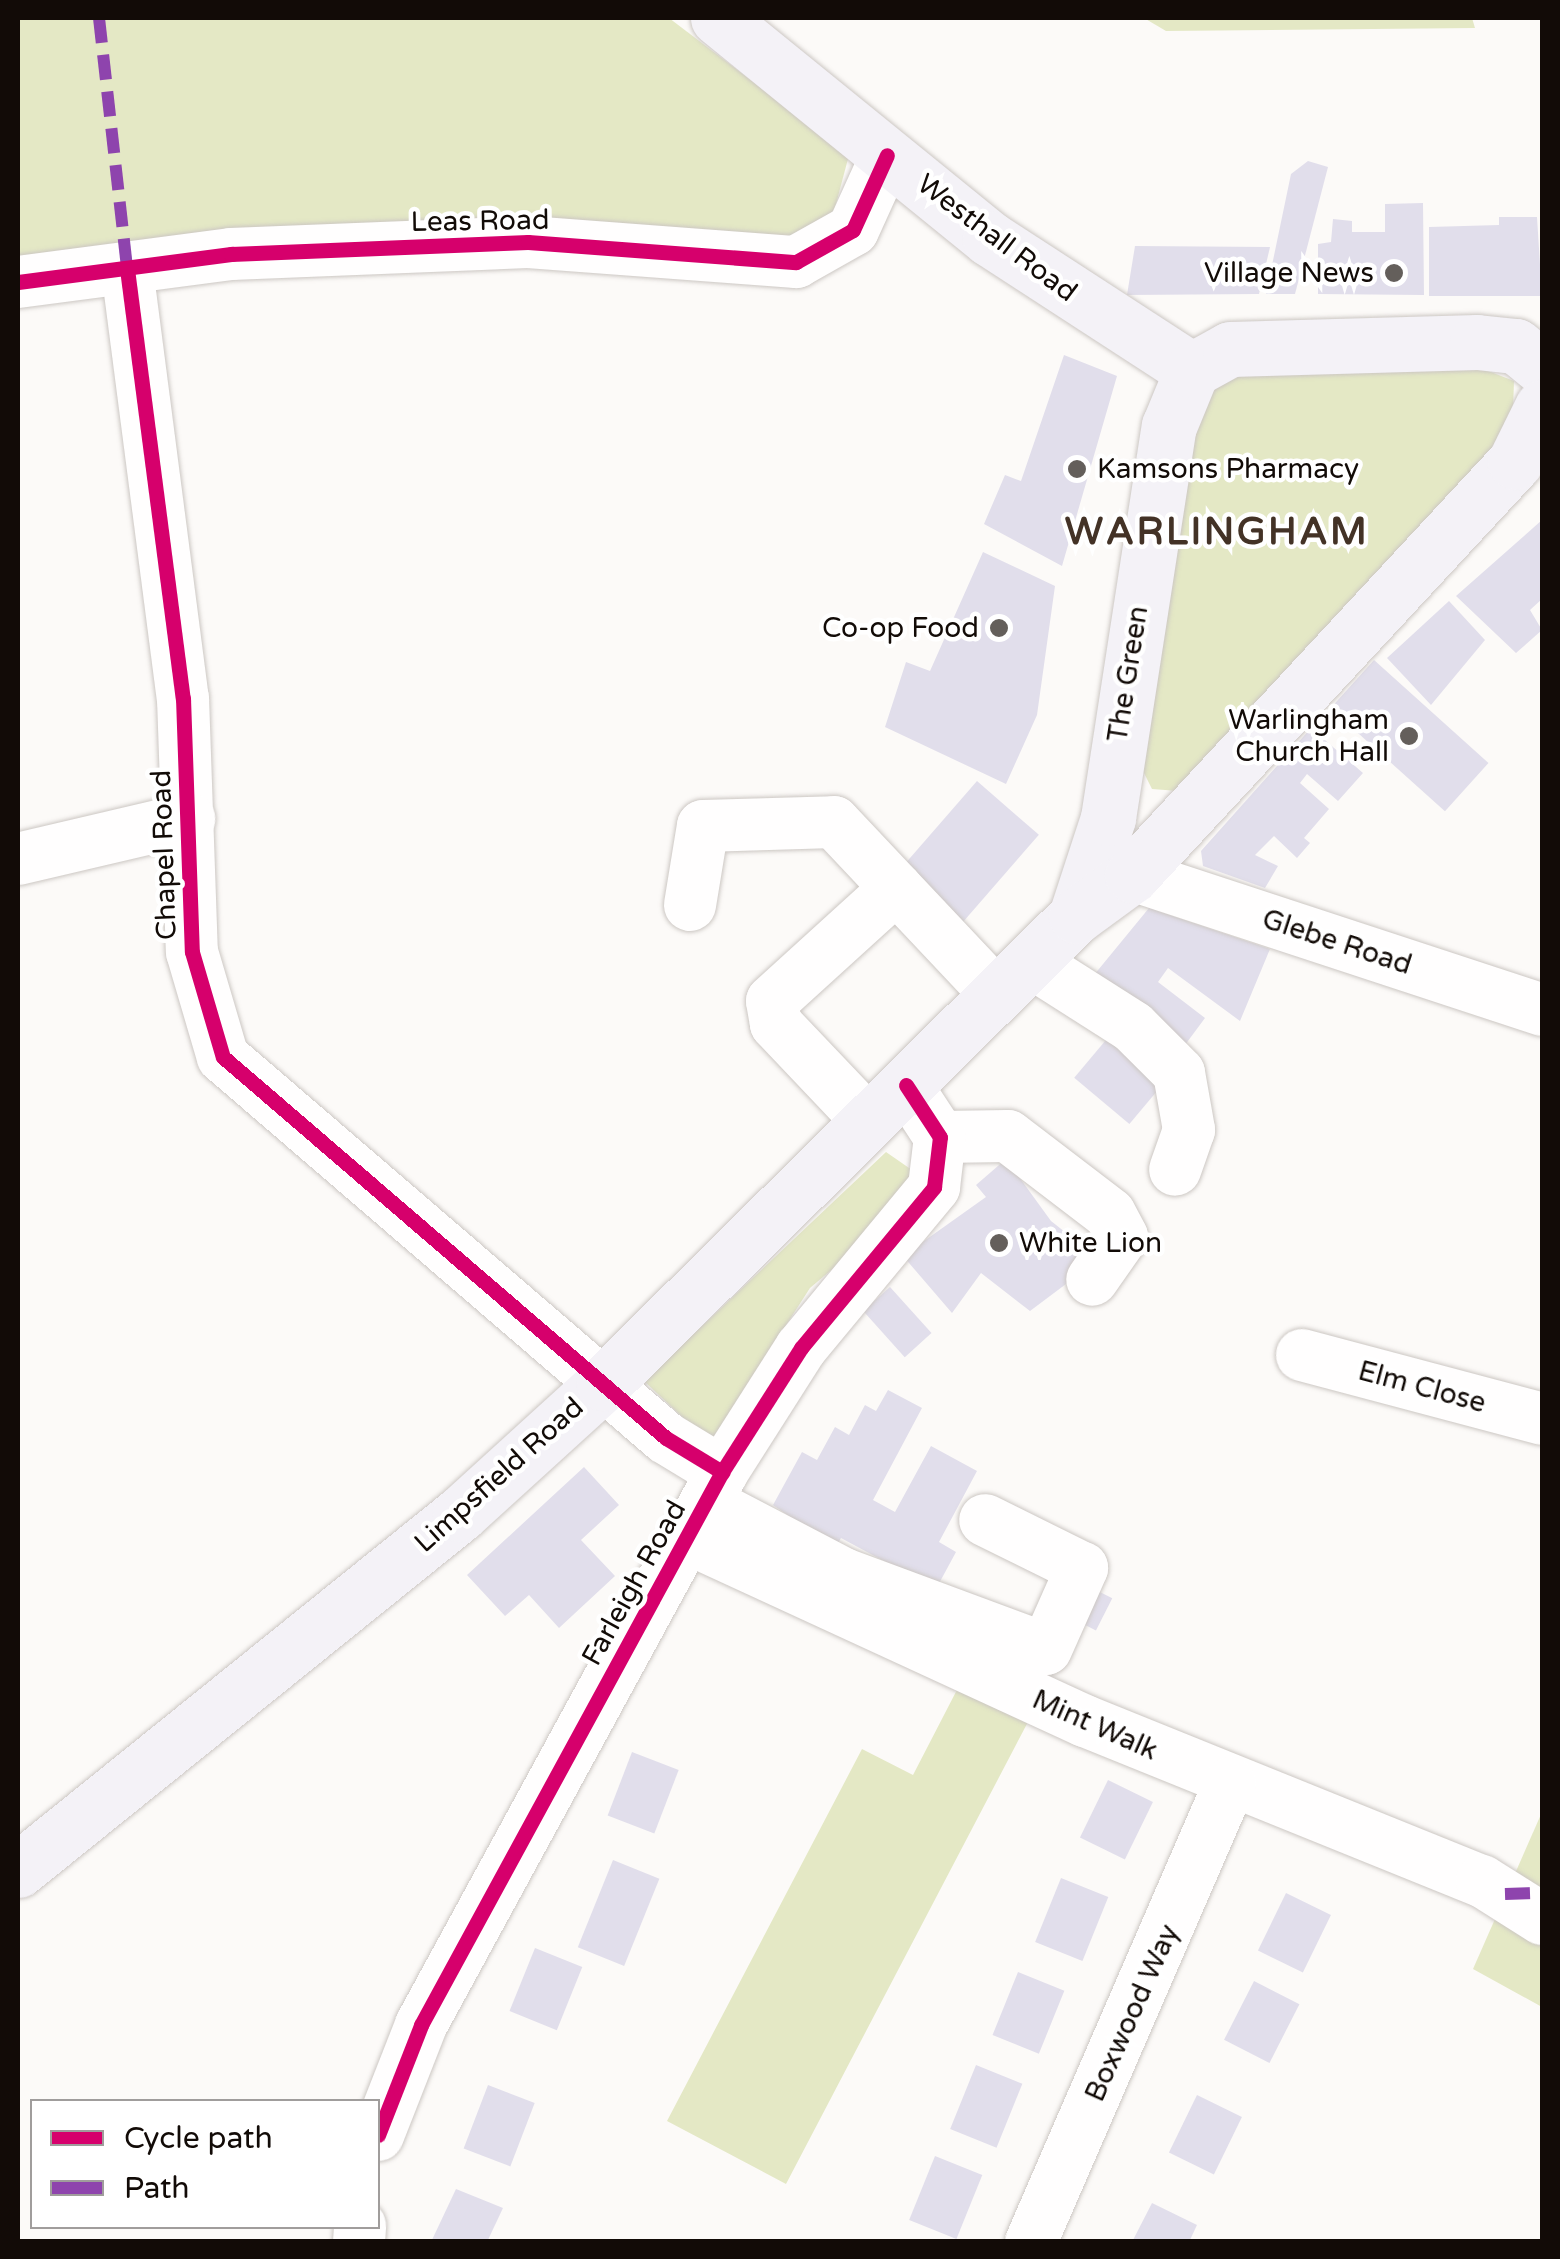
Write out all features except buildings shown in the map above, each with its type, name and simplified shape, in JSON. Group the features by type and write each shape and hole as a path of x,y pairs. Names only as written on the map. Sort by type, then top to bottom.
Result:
{"main road":[{"name":"Westhall Road","path":"718,18 990,239 1192,370"},
{"path":"1192,370 1230,349 1477,342 1516,346 1542,367"},
{"name":"The Green","path":"1183,818 1145,810 1114,778 1168,426 1192,370"},
{"path":"1183,818 1515,462 1542,407"},
{"name":"Limpsfield Road","path":"1076,916 1114,778"},
{"name":"Limpsfield Road","path":"18,1870 460,1514 604,1382 1076,916 1132,874 1183,818"}],"street":[{"name":"Leas Road","path":"18,282 231,254 528,242 796,262 853,230 887,155"},
{"name":"Chapel Road","path":"127,268 158,453 189,819 192,952 223,1057 604,1382 705,1504"},
{"path":"18,859 189,819"},
{"path":"690,905 703,826 834,822 896,888 1014,978 1133,1027 1179,1074 1189,1130 1175,1170"},
{"name":"Glebe Road","path":"1132,874 1542,1010"},
{"path":"896,888 772,1001 776,1024 940,1137 1008,1136 1110,1214 1122,1237 1092,1280"},
{"name":"Farleigh Road","path":"380,2130 420,2025 705,1504 800,1348 924,1202 940,1170 940,1137"},
{"name":"Elm Close","path":"1302,1355 1542,1420"},
{"path":"705,1504 844,1574 1046,1649 1085,1574 985,1520"},
{"name":"Mint Walk","path":"705,1504 1230,1784 1527,1897"},
{"name":"Boxwood Way","path":"1031,2242 1230,1784"}],"green space":[{"path":"18,18 669,18 849,155 832,219 806,239 18,257"},
{"path":"1144,18 1472,18 1475,28 1166,31"},
{"path":"1460,360 1514,381 1513,410 1487,456 1178,791 1152,789 1139,763 1187,430 1216,372"},
{"path":"886,1152 912,1170 895,1216 810,1288 710,1443 644,1381"},
{"path":"960,1684 1029,1720 786,2184 667,2121 862,1749 913,1775"},
{"path":"1542,1812 1542,2007 1473,1969"}],"marked path":[{"path":"99,18 127,269"},
{"path":"1505,1894 1542,1893"}],"cycle path":[{"path":"18,282 231,254 528,242 796,262 853,230 887,155"},
{"path":"127,269 183,698 192,952 223,1057 666,1438 722,1472"},
{"path":"380,2130 421,2025 722,1472 801,1348 934,1187 940,1137 906,1085"}],"place":[{"name":"Village News","path":"1394,273"},
{"name":"Kamsons Pharmacy","path":"1077,469"},
{"name":"Co-op Food","path":"999,628"},
{"name":"Warlingham Church Hall","path":"1409,736"},
{"name":"White Lion","path":"999,1243"}],"district":[{"name":"WARLINGHAM","path":"1217,533"}]}
